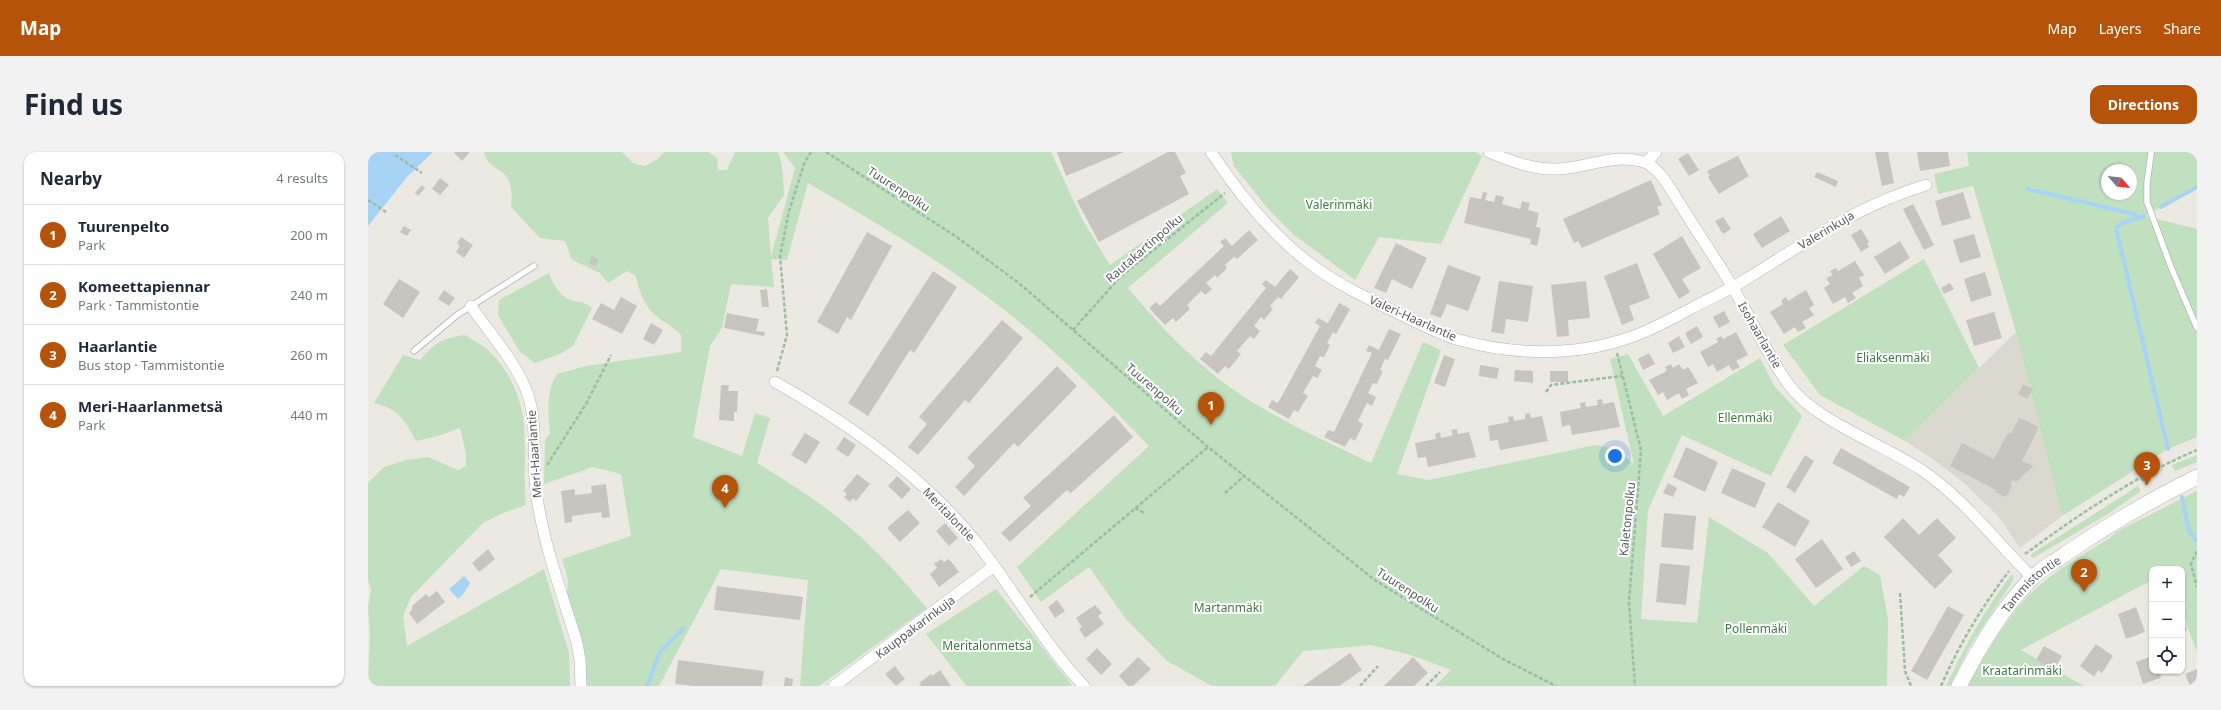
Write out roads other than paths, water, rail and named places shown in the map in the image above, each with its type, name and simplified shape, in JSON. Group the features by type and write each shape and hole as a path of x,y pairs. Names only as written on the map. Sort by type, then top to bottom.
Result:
{"street":[{"name":"Valeri-Haarlantie","path":"1211,152 1229,190 1255,211 1296,252 1339,283 1434,331 1456,339 1491,347 1547,351 1593,347 1649,330 1733,287"},
{"name":"Isohaarlantie","path":"1489,152 1519,163 1545,169 1574,166 1616,154 1628,154 1647,162 1660,173 1733,287 1783,376 1804,401 1816,410 1920,469 1965,506 2032,578"},
{"path":"1647,162 1656,152"},
{"name":"Valerinkuja","path":"1733,287 1858,211 1886,198 1926,185"},
{"name":"Meri-Haarlantie","path":"471,306 522,380 528,395 534,422 535,481 540,515 578,649 581,671 581,686"},
{"name":"Meritalontie","path":"775,382 842,423 894,461 953,516 994,566 1062,662 1084,686"},
{"name":"Tammistontie","path":"1959,686 1976,654 2006,608 2032,578 2106,527 2157,497 2197,477"},
{"name":"Kauppakarinkuja","path":"834,686 994,566"}],"lane":[{"path":"2151,153 2147,183 2147,202 2171,267 2197,328"},
{"path":"414,351 438,330 471,306 534,266"}],"water":[{"path":"368,152 433,152 407,177 368,226"},
{"path":"464,576 470,583 458,599 449,589"}],"waterway":[{"path":"2161,207 2197,187"},
{"path":"2028,189 2134,214 2140,218"},
{"path":"2144,216 2122,223 2116,228 2168,449"},
{"path":"2182,497 2189,531 2197,541"},
{"path":"647,686 660,652 683,629"}],"place":[{"name":"Tuurenpelto","path":"1211,425"},
{"name":"Haarlantie","path":"2147,485"},
{"name":"Meri-Haarlanmetsä","path":"725,508"},
{"name":"Komeettapiennar","path":"2084,592"}],"park label":[{"name":"Valerinmäki","path":"1339,204"},
{"name":"Eliaksenmäki","path":"1893,357"},
{"name":"Ellenmäki","path":"1745,417"},
{"name":"Martanmäki","path":"1228,607"},
{"name":"Pollenmäki","path":"1756,628"},
{"name":"Meritalonmetsä","path":"987,645"},
{"name":"Kraatarinmäki","path":"2022,670"}]}
